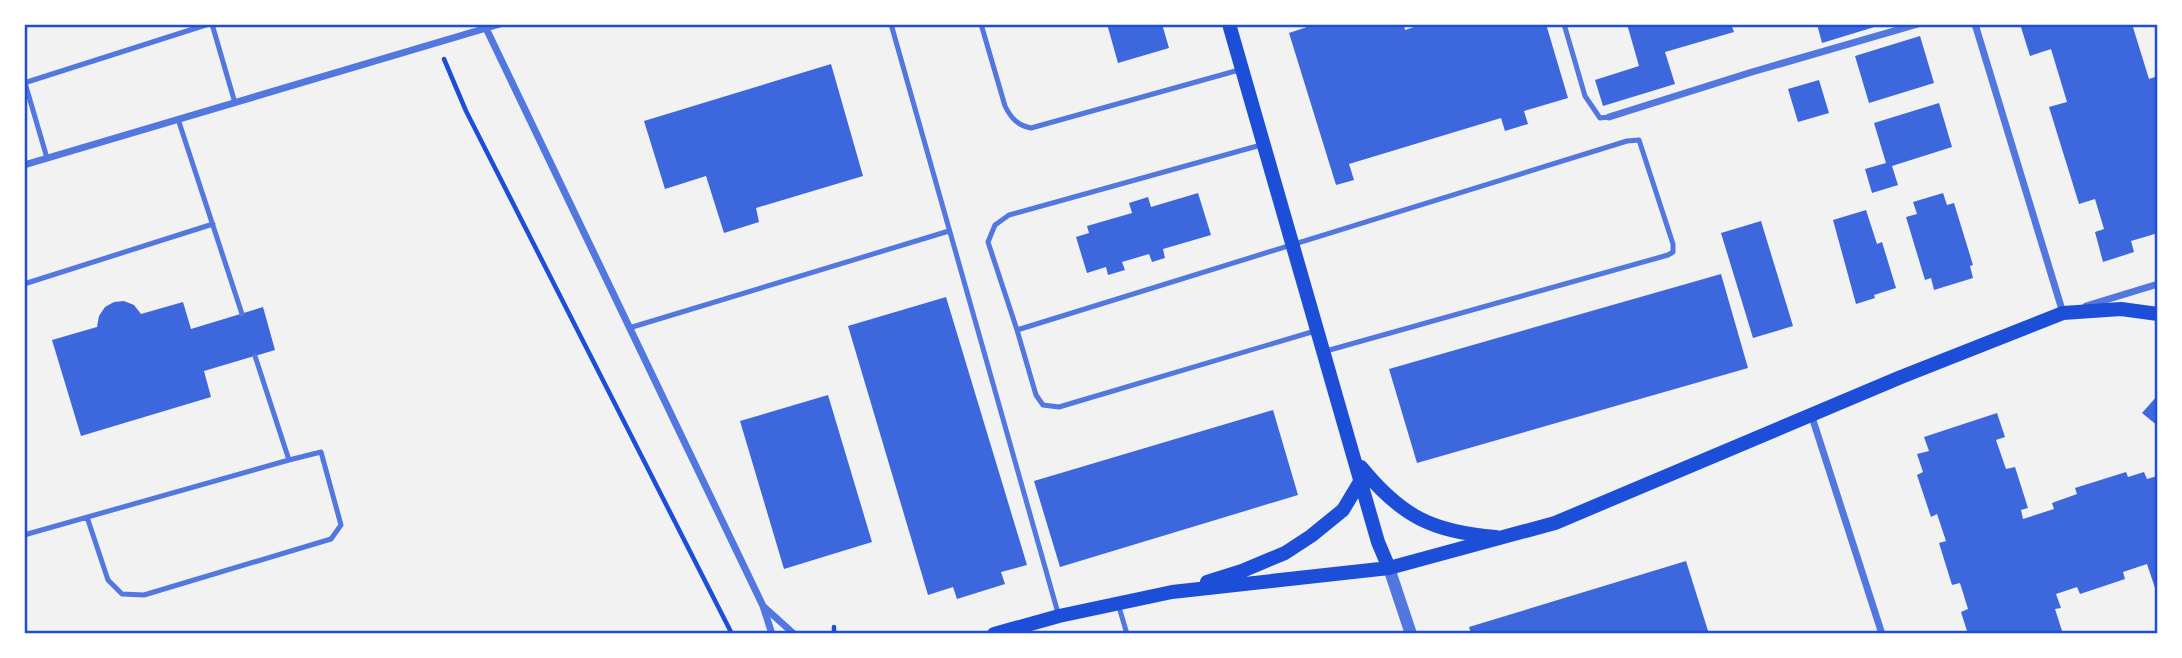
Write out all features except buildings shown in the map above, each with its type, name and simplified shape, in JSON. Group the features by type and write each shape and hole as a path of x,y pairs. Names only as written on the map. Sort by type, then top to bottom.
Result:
{"main road":[{"path":"1229,24 1378,542 1389,568"},
{"path":"1172,592 1389,568 1507,537 1555,523 1811,414 2063,313 2121,309 2158,314"},
{"path":"1355,461 1383,495 1433,525 1460,534 1507,537"},
{"path":"994,634 1034,628 1059,616 1172,592 1242,571 1285,553 1343,510 1361,480"}],"street":[{"path":"24,165 500,24"},
{"path":"1609,117 1918,24"},
{"path":"1975,24 2063,313 2158,284"},
{"path":"484,27 763,606 772,634"},
{"path":"1811,414 1882,634"},
{"path":"1389,568 1411,634"},
{"path":"763,606 794,634"}],"lane":[{"path":"47,158 24,83 210,24 235,103"},
{"path":"891,24 1059,616"},
{"path":"981,24 1004,106 1021,126 1031,128 1242,69"},
{"path":"1564,24 1585,96 1600,118 1609,117"},
{"path":"178,119 242,314"},
{"path":"1017,330 1627,141 1639,140 1673,244 1672,252 1668,255 1324,352"},
{"path":"1264,144 1009,215 995,225 988,242 1036,395 1042,405 1059,407 1318,330"},
{"path":"24,284 213,224"},
{"path":"629,328 949,231"},
{"path":"256,356 289,460"},
{"path":"24,536 88,517 289,460 321,452 341,525 331,540 144,595 122,594 108,580 88,517"},
{"path":"1118,604 1128,634"}],"path":[{"path":"438,43 466,111 732,634"}]}
